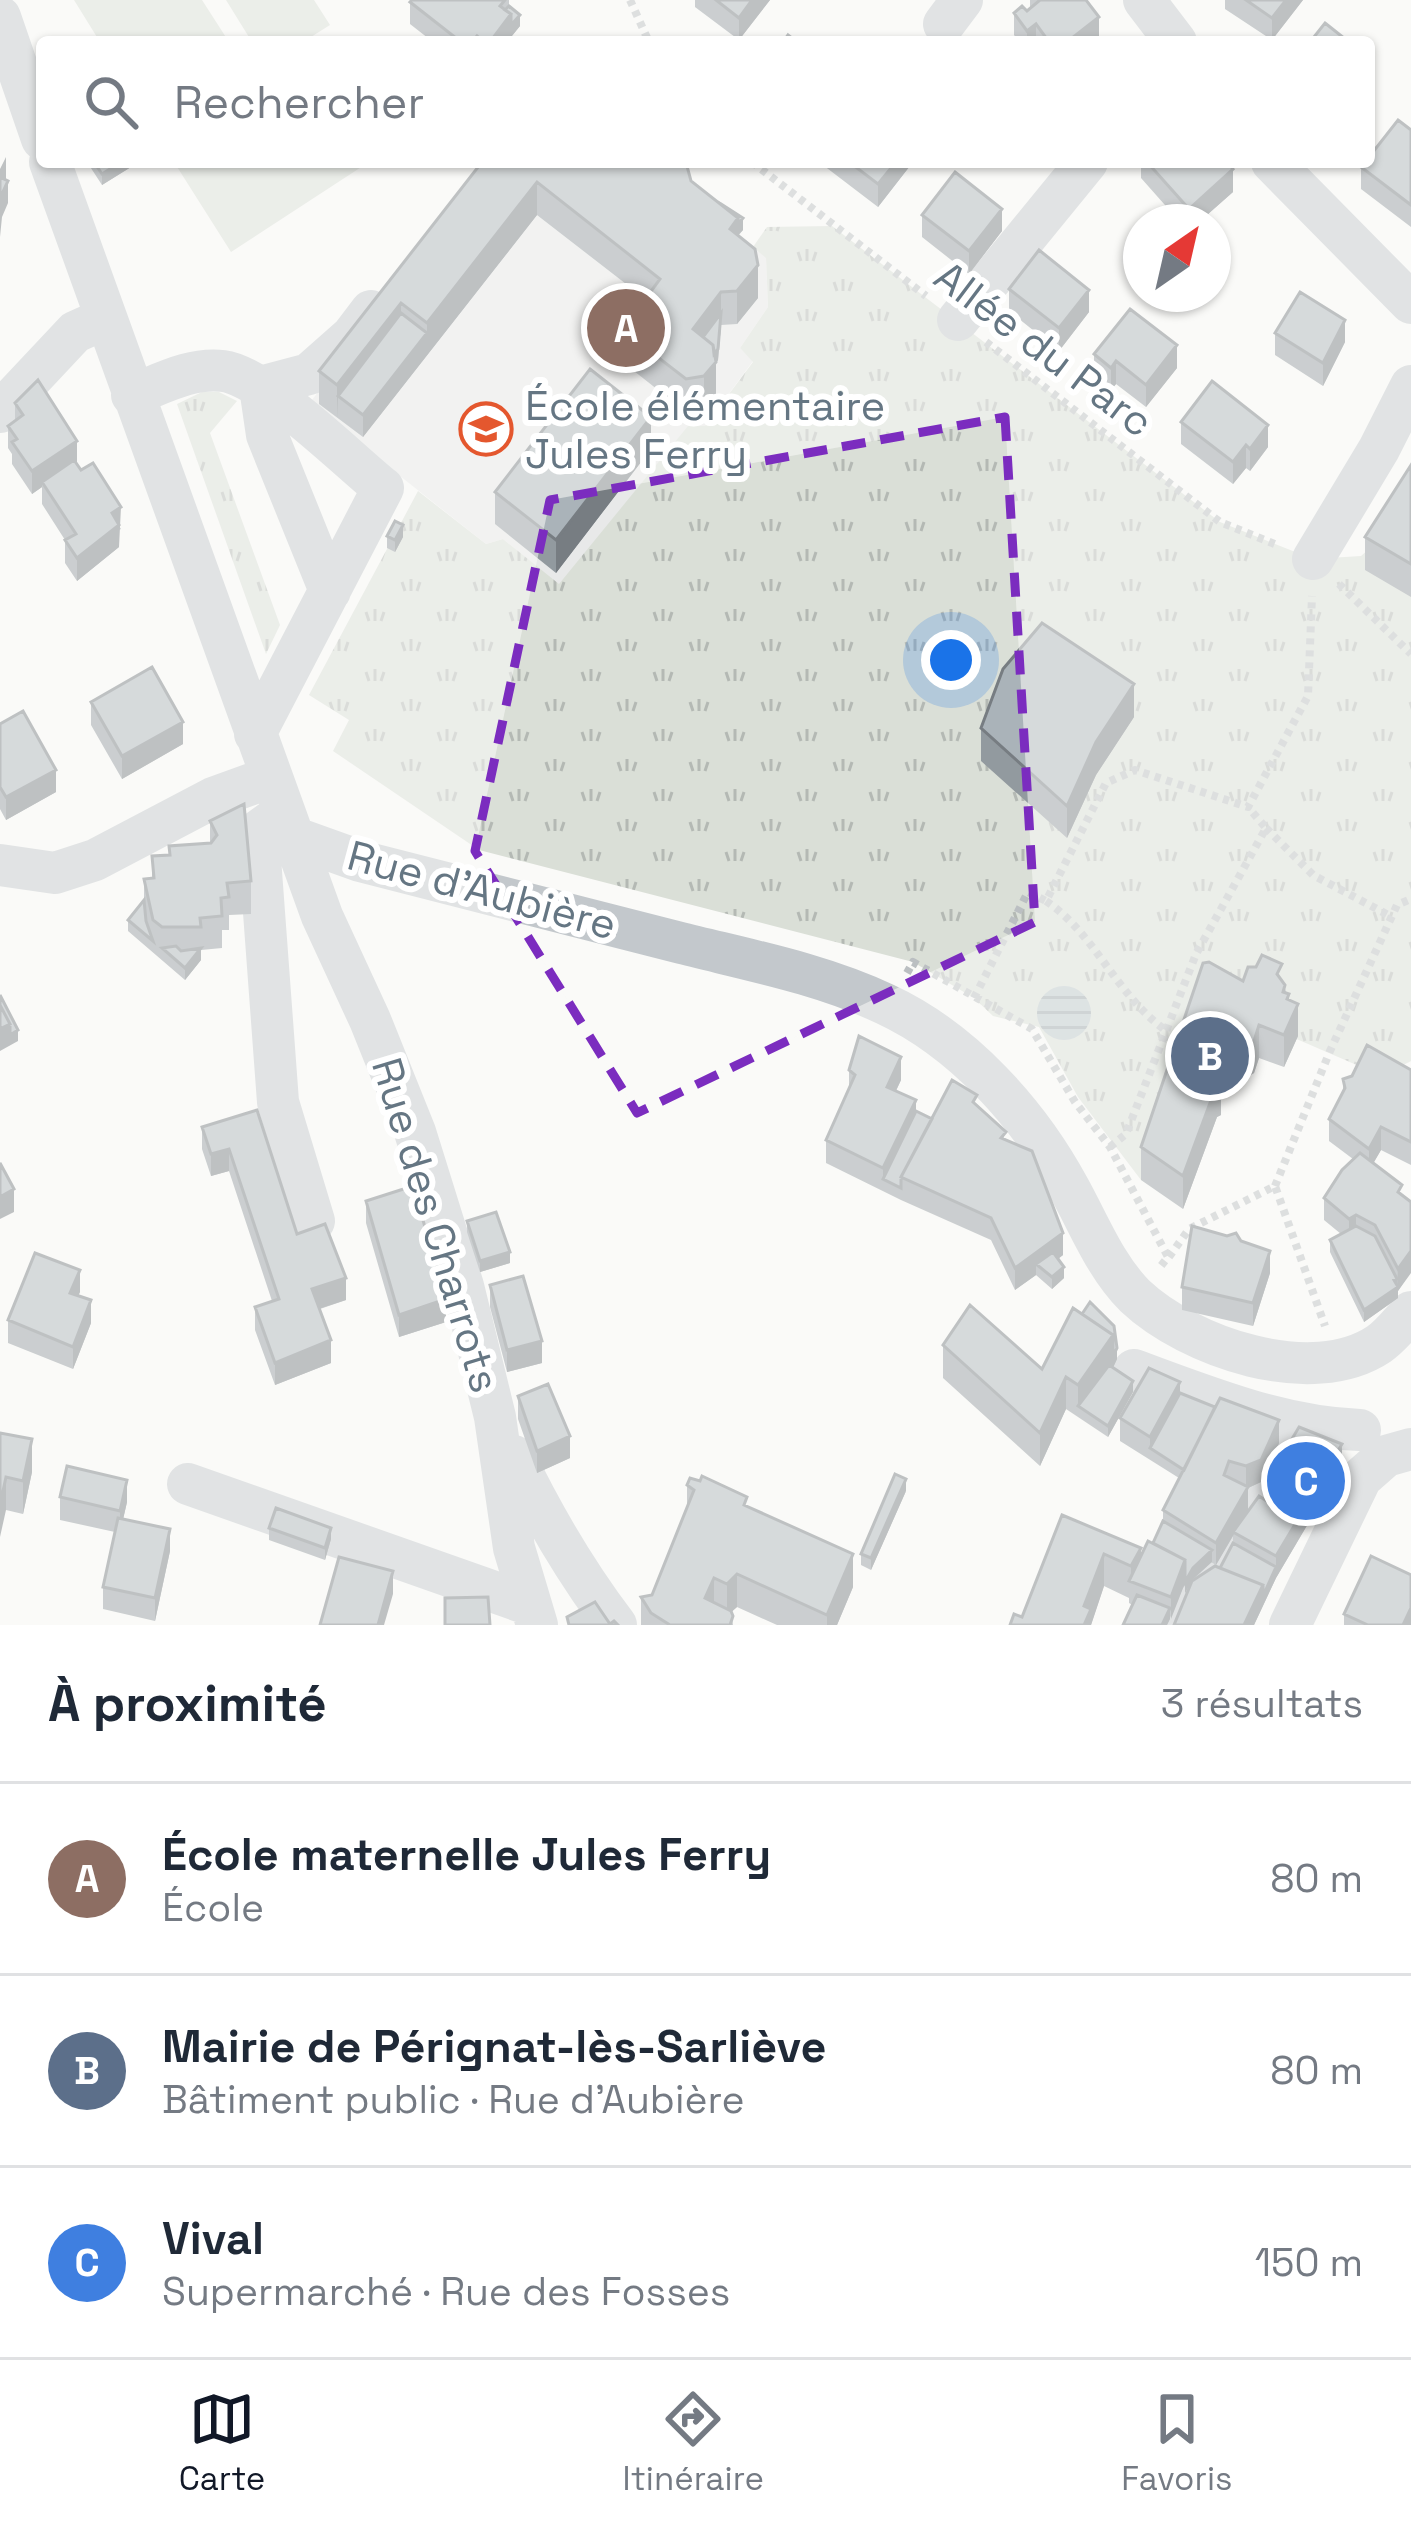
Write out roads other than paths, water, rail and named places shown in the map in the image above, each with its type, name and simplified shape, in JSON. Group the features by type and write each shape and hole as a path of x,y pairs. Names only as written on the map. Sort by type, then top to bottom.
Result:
{"street":[{"path":"1144,0 1171,36"},
{"path":"4,46 36,124"},
{"path":"52,168 283,808"},
{"path":"958,320 1082,168"},
{"path":"1279,168 1411,303"},
{"path":"260,387 309,374 352,336 395,279"},
{"path":"0,412 75,332 104,319"},
{"path":"132,395 191,372 226,371 260,387 383,488 255,734"},
{"path":"1313,559 1411,386"},
{"path":"260,387 268,435 330,591"},
{"path":"0,865 55,873 95,860 213,798 283,808"},
{"path":"283,808 258,831 268,994 278,1102 314,1221"},
{"name":"Rue d'Aubière","path":"283,808 360,861 817,976 890,1006 933,1033 999,1091 1035,1134 1095,1239 1135,1295 1164,1317 1224,1348 1296,1364 1339,1361"},
{"name":"Rue des Charrots","path":"283,808 322,916 416,1132 463,1286 495,1417 514,1548 534,1615"},
{"path":"1290,1625 1377,1454 1339,1361 1380,1343 1411,1312"},
{"path":"1134,1370 1228,1404 1304,1424 1377,1454"},
{"path":"495,1417 541,1513 616,1625"},
{"path":"1176,1625 1203,1583 1218,1573 1304,1424"},
{"path":"188,1484 534,1615"}],"place":[{"name":"École maternelle Jules Ferry","path":"626,328"},
{"name":"École élémentaire Jules Ferry","path":"486,429"},
{"name":"Mairie de Pérignat-lès-Sarliève","path":"1210,1056"},
{"name":"Vival","path":"1306,1481"}]}
